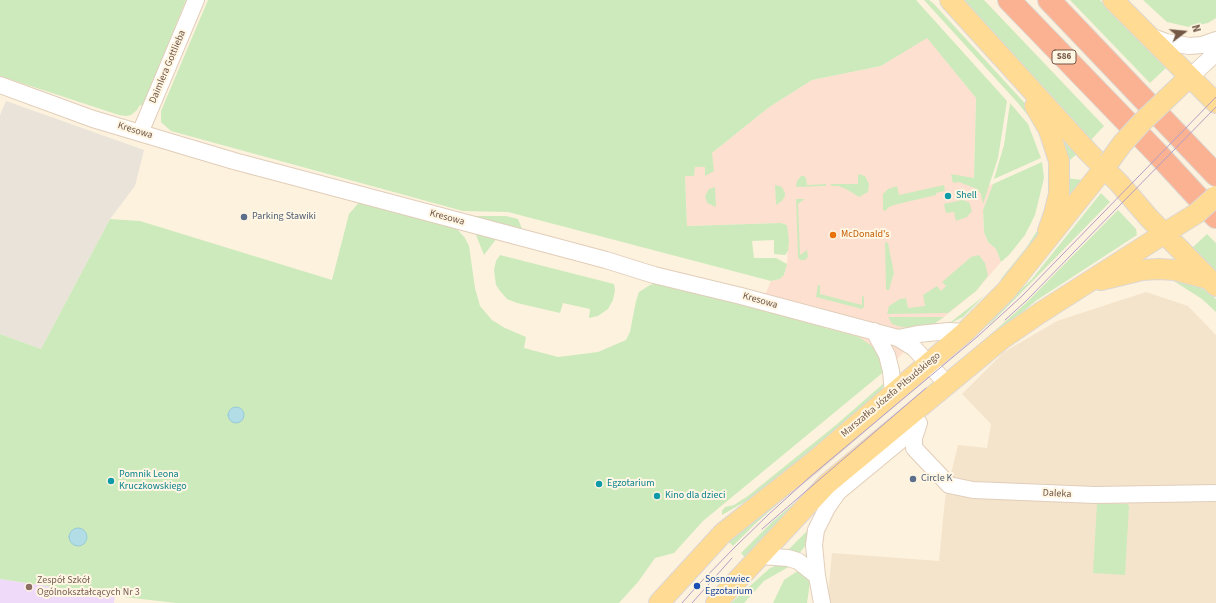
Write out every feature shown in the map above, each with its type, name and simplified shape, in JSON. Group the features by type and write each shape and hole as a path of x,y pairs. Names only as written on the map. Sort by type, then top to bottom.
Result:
{"highway":[{"name":"S86","path":"1009,0 1216,217"},
{"path":"1049,0 1216,175"}],"main road":[{"path":"950,0 1011,67 1169,231 1212,283"},
{"path":"1113,0 1149,36 1186,81 1216,103"},
{"path":"1011,67 1050,130 1059,160 1059,194 1054,214 1040,249"},
{"name":"Marszałka Józefa Piłsudskiego","path":"660,603 723,533 812,462 929,364 965,332 1006,292 1122,144 1141,123 1186,81"},
{"path":"716,603 827,484 947,384 1011,332 1197,213 1216,196"},
{"path":"1087,283 1142,270 1159,269 1175,270 1212,283"}],"street":[{"name":"Daimlera Gottlieba","path":"140,133 196,0"},
{"path":"1149,36 1166,42 1188,46 1202,45 1216,40"},
{"path":"1186,81 1216,53"},
{"name":"Kresowa","path":"0,85 93,118 234,161 898,338"},
{"path":"874,331 887,355 891,371 893,394"},
{"path":"898,338 918,334 949,331 965,332"},
{"path":"898,338 914,348 947,384"},
{"path":"822,603 817,576 814,544 816,530 827,508 838,492 877,458 918,426 924,404"},
{"name":"Daleka","path":"918,426 914,438 914,448 949,485 973,490 1095,495 1216,494"},
{"path":"760,556 788,558 798,561 817,576"}],"shaded area":[{"path":"927,37 976,98 974,178 989,185 993,184 983,210 984,232 988,242 996,249 1001,262 976,291 928,328 886,370 859,337 759,309 771,281 780,279 784,275 787,264 787,225 781,223 687,226 685,176 694,176 694,167 705,167 705,175 712,153 768,108 812,80 881,66"},
{"path":"6,101 144,150 135,186 110,219 41,349 0,334 0,115"},
{"path":"1146,292 1188,306 1216,335 1216,603 827,603 832,553 939,561 945,499 958,445 987,448 991,424 962,394 1004,352 1057,321"},
{"name":"Zespół Szkół Ogólnokształcących Nr 3","path":"0,579 115,596 114,603 0,603"}],"green space":[{"path":"0,0 186,0 143,106 140,105 131,115 126,116 0,76"},
{"path":"208,0 916,0 1007,101 998,158 983,204 981,194 977,189 959,182 953,183 951,174 974,178 976,98 927,38 881,66 812,80 768,108 712,153 714,171 705,176 705,167 695,167 694,176 685,176 687,226 781,223 787,225 789,241 788,251 785,255 774,254 774,240 752,241 754,258 776,258 787,264 784,275 780,279 771,281 508,212 463,211 171,131 161,122 161,111"},
{"path":"924,0 929,0 934,4 1031,110 1055,167 1049,163 1039,134 1030,118"},
{"path":"959,0 984,0 1104,126 1089,142"},
{"path":"1070,0 1100,0 1167,67 1150,83"},
{"path":"1143,0 1216,0 1216,18 1208,23 1189,27 1167,22"},
{"path":"1010,103 1028,124 1041,158 994,179 1004,145"},
{"path":"1058,134 1077,154 1064,165"},
{"path":"1042,162 1044,178 1035,215 1025,235 1009,255 1001,262 996,249 988,242 984,232 983,210 993,184"},
{"path":"858,174 865,176 869,184 868,192 859,197 846,189 838,186 831,186 831,184 858,184"},
{"path":"801,176 806,178 807,185 826,184 826,186 796,187 797,181"},
{"path":"1065,178 1083,180 1062,209"},
{"path":"1055,180 1040,234 1001,282 1001,279 1026,248 1037,231 1043,218"},
{"path":"775,185 782,187 785,193 782,201 776,205"},
{"path":"944,185 945,191 936,193 936,195 894,205 885,211 883,210 883,194 888,189 897,186 899,195"},
{"path":"715,187 716,207 707,203 705,196 709,189"},
{"path":"1101,193 1110,202 993,321 954,353 1032,279"},
{"path":"796,199 805,199 798,204 800,255 807,250 808,257 805,260 800,260 798,257"},
{"path":"361,200 456,228 465,238 469,246 475,288 480,306 492,320 505,328 526,337 524,348 558,357 598,352 626,340 630,332 639,292 650,285 660,282 859,337 880,353 886,370 703,521 674,553 655,558 638,582 619,603 176,603 115,596 0,579 0,334 41,349 110,219 140,221 332,280 349,214"},
{"path":"962,200 969,202 972,211 967,217 956,221 954,212 946,213 944,204"},
{"path":"1118,210 1136,229 1137,235 1037,300 963,361 961,361 1026,303"},
{"path":"465,216 506,216 518,219 523,231"},
{"path":"477,233 497,238 484,255 476,235"},
{"path":"1207,234 1216,243 1216,275 1191,249"},
{"path":"886,242 888,243 894,273 889,290 886,289"},
{"path":"500,255 614,284 615,290 613,300 608,309 598,316 589,318 590,309 563,303 560,313 517,303 507,299 496,285 494,270 496,261"},
{"path":"979,255 985,263 988,276 976,291 948,313 887,314 889,306 900,299 906,298 908,308 925,306 923,295 937,286 941,291 946,286 942,282 971,257"},
{"path":"1166,276 1185,281 1207,291 1216,299 1216,312 1202,299"},
{"path":"818,285 820,285 820,294 862,305 862,295 864,297 864,307 862,309 816,297"},
{"path":"984,296 963,317 947,325"},
{"path":"888,317 944,317 928,328 901,327 892,324"},
{"path":"884,383 882,390 770,487 722,515 722,511 725,507 734,505 748,496 836,425"},
{"path":"851,454 747,560 741,553 772,522"},
{"path":"797,487 755,524 733,546 727,540"},
{"path":"1097,503 1127,504 1129,506 1125,575 1093,573"},
{"path":"815,523 810,540 798,555 788,550"},
{"path":"778,565 792,565 764,581 744,603 731,603 770,568"},
{"path":"799,571 806,576 810,582 807,603 773,603 784,580"}],"water":[{"path":"236,407 243,412 244,415 239,422 236,423 229,418 228,415 233,408"},
{"path":"74,528 82,528 87,533 85,544 82,546 74,546 69,541 69,533"}],"tram line":[{"path":"682,603 735,547 812,475 977,337 1022,296 1216,97"},
{"path":"1005,320 1026,301 1216,107"},
{"path":"762,529 926,388"},
{"path":"692,603 732,558"}],"place":[{"name":"Shell","path":"948,196"},
{"name":"Parking Stawiki","path":"244,217"},
{"name":"McDonald's","path":"833,235"},
{"name":"Circle K","path":"913,479"},
{"name":"Pomnik Leona Kruczkowskiego","path":"111,481"},
{"name":"Egzotarium","path":"599,484"},
{"name":"Kino dla dzieci","path":"657,496"},
{"name":"Sosnowiec Egzotarium","path":"697,586"},
{"name":"Zespół Szkół Ogólnokształcących Nr 3","path":"29,587"}]}
